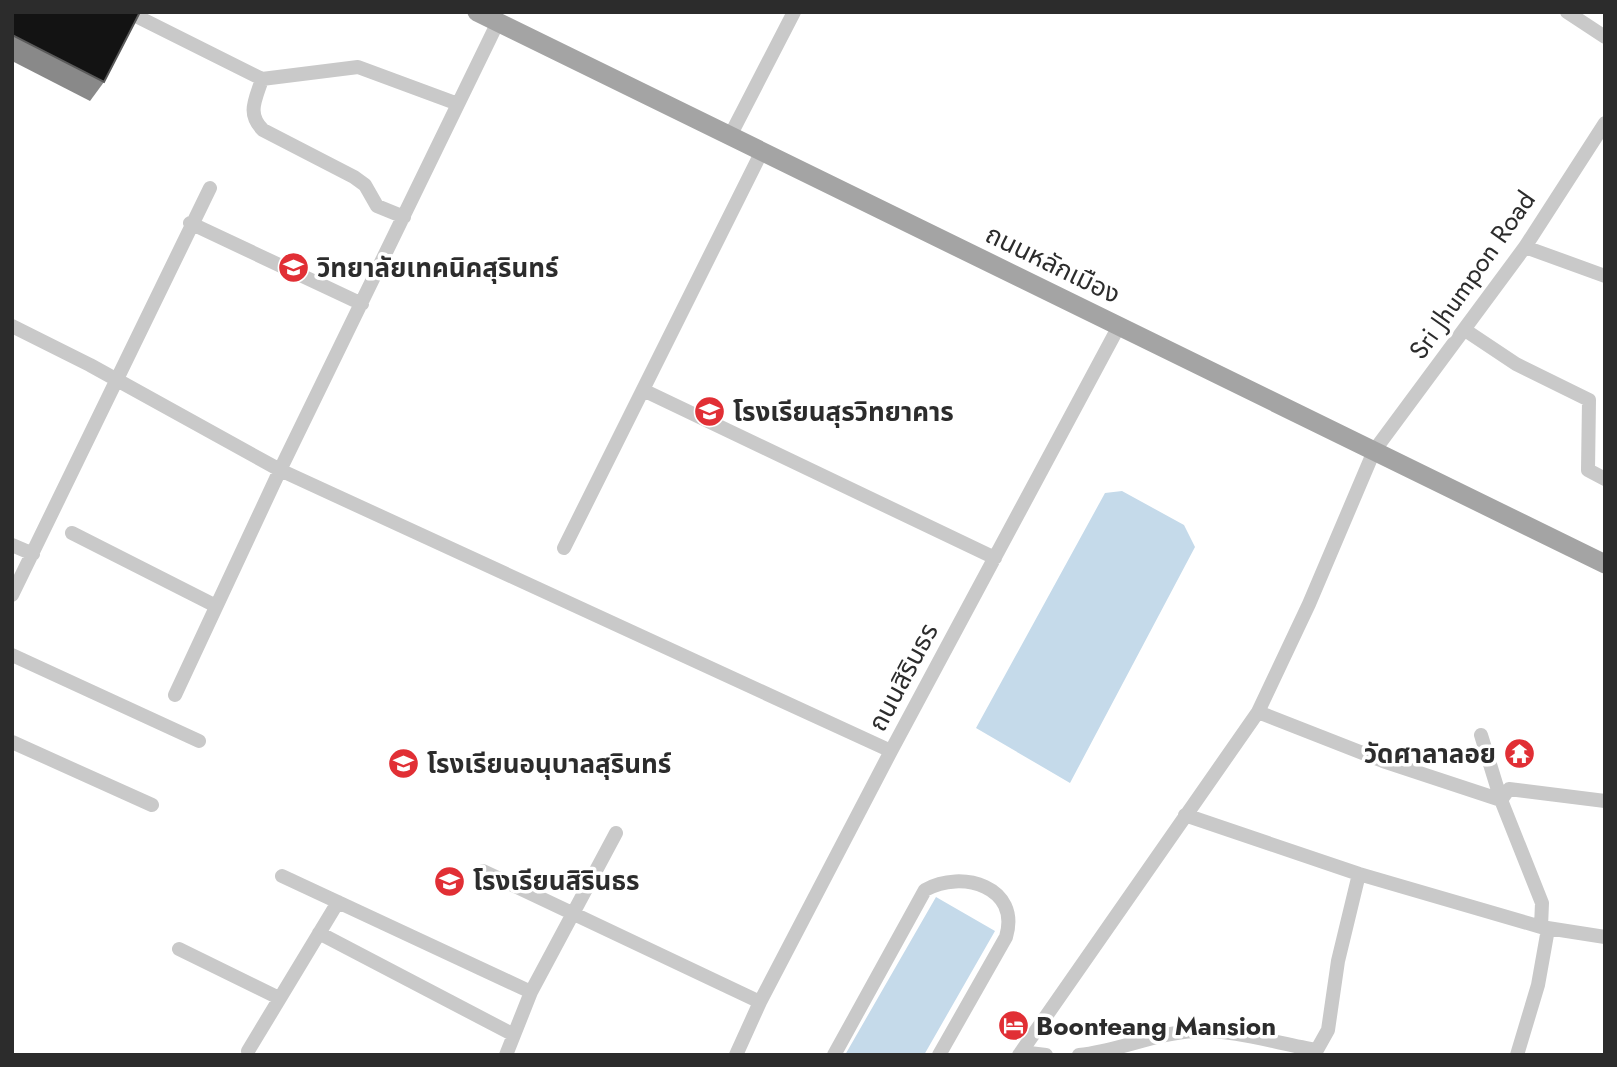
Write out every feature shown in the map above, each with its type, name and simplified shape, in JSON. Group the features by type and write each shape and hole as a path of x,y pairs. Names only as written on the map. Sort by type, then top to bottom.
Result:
{"main road":[{"name":"ถนนหลักเมือง","path":"477,12 1605,564"}],"street":[{"path":"128,12 262,79 358,66 458,104"},
{"path":"730,136 794,12"},
{"path":"1567,12 1605,37"},
{"path":"175,695 280,470 498,22"},
{"path":"262,79 252,109 253,117 263,130 354,177 365,185 373,202 404,217"},
{"name":"Sri Jhumpon Road","path":"1020,1054 1258,712 1309,604 1374,451 1525,247 1604,125"},
{"path":"564,548 762,151"},
{"path":"12,595 190,223 210,188"},
{"path":"190,223 362,304"},
{"path":"1525,247 1605,276"},
{"path":"12,326 117,379 280,470 891,751"},
{"name":"ถนนสิรินธร","path":"736,1055 760,1002 891,751 1119,326"},
{"path":"1465,330 1516,364 1589,400 1588,470 1605,479"},
{"path":"643,390 995,558"},
{"path":"72,533 216,607"},
{"path":"12,545 33,554"},
{"path":"12,655 199,741"},
{"path":"1258,712 1383,761 1500,800"},
{"path":"1481,735 1500,800 1542,903 1545,928 1538,985 1517,1055"},
{"path":"12,742 152,805"},
{"path":"1500,800 1509,789 1605,801"},
{"path":"1185,815 1359,874 1545,928 1605,937"},
{"path":"506,1055 531,992 616,833"},
{"path":"483,871 572,916 760,1002"},
{"path":"1079,1055 1108,1052 1149,1039 1196,1031 1315,1053 1328,1030 1338,961 1359,874"},
{"path":"282,876 531,992"},
{"path":"834,1055 925,890 941,881 975,882 991,890 999,898 1006,906 1011,921 1006,937 939,1055"},
{"path":"248,1051 338,902"},
{"path":"319,933 514,1035"},
{"path":"179,950 279,998"},
{"path":"1020,1054 1046,1055"}],"water":[{"path":"1122,491 1184,525 1195,547 1070,783 976,728 1105,493"},
{"path":"936,897 995,931 924,1055 845,1055"}],"building":[{"path":"12,12 140,12 104,82 12,35"}],"place":[{"name":"วิทยาลัยเทคนิคสุรินทร์","path":"294,268"},
{"name":"โรงเรียนสุรวิทยาคาร","path":"710,412"},
{"name":"วัดศาลาลอย","path":"1519,754"},
{"name":"โรงเรียนอนุบาลสุรินทร์","path":"404,764"},
{"name":"โรงเรียนสิรินธร","path":"450,881"},
{"name":"Boonteang Mansion","path":"1013,1026"}]}
